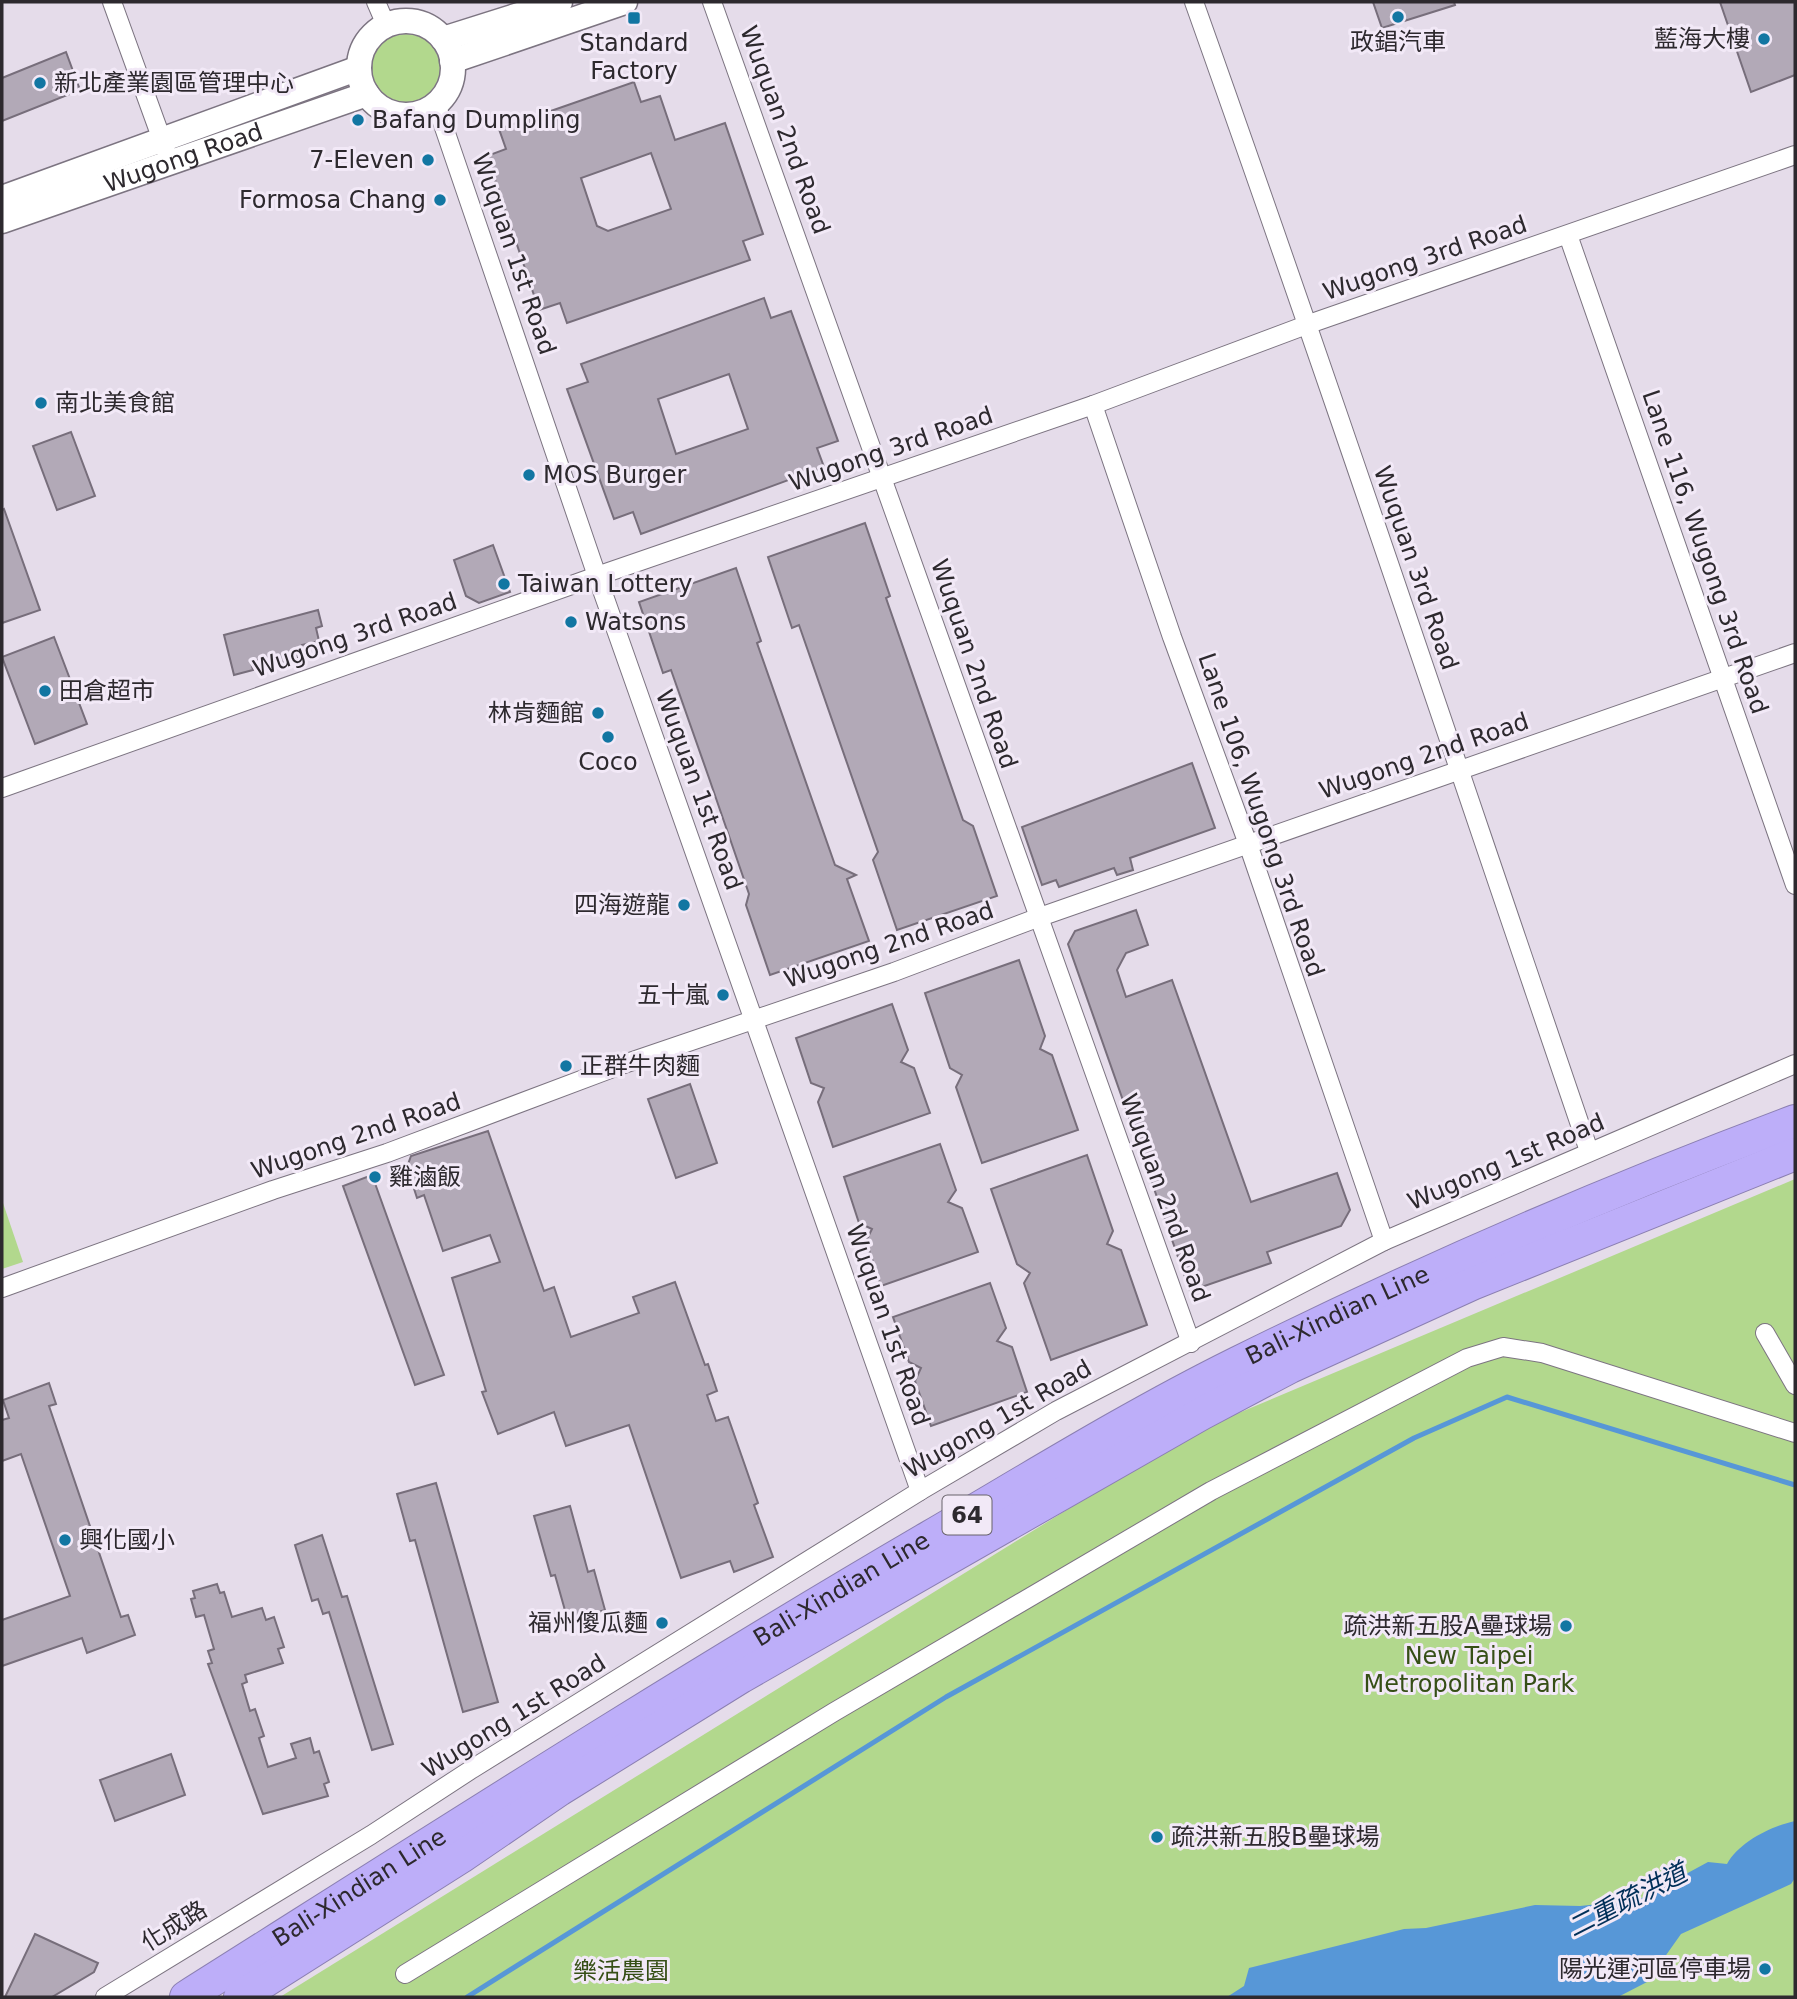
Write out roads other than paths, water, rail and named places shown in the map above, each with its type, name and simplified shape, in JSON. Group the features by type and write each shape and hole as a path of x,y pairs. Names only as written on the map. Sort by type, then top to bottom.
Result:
{"highway":[{"name":"Bali-Xindian Line","path":"186,1997 558,1760 855,1580 1162,1403 1424,1272 1579,1205 1795,1121"},
{"name":"Bali-Xindian Line","path":"240,1997 461,1857 558,1790 741,1677 1166,1432 1290,1367 1401,1315 1685,1196 1795,1154"}],"street":[{"path":"112,2 166,150"},
{"path":"376,2 386,26"},
{"path":"448,50 560,2"},
{"path":"448,50 625,2"},
{"name":"Wuquan 2nd Road","path":"712,2 1191,1343"},
{"name":"Wuquan 3rd Road","path":"1194,2 1309,324 1385,557 1589,1151"},
{"path":"411,21 434,30 448,50 451,80 436,104 414,114 402,115 380,107 367,94 359,68 370,38 386,26 411,21"},
{"name":"Wugong Road","path":"2,221 359,68"},
{"name":"Wugong Road","path":"2,198 367,94"},
{"name":"Wuquan 1st Road","path":"436,104 597,576 920,1491"},
{"name":"Wugong 3rd Road","path":"2,788 597,576 1093,405 1309,324 1795,155"},
{"name":"Lane 116, Wugong 3rd Road","path":"1568,235 1795,885"},
{"name":"Lane 106, Wugong 3rd Road","path":"1093,405 1384,1241"},
{"name":"Wugong 2nd Road","path":"2,1288 273,1190 387,1153 621,1065 894,972 1037,918 1795,653"},
{"name":"Wugong 1st Road","path":"268,1897 920,1491 1056,1411 1384,1241 1795,1063"},
{"path":"1765,1333 1795,1385"},
{"path":"405,1974 834,1712 1211,1491 1467,1358 1503,1347 1542,1353 1795,1433"},
{"name":"化成路","path":"105,1997 268,1897"}],"water":[{"path":"1795,1821 1795,1878 1791,1884 1681,1934 1647,1982 1618,1997 1227,1997 1244,1986 1249,1968 1404,1929 1426,1928 1535,1905 1580,1906 1638,1900 1708,1862 1727,1864 1739,1849 1757,1836"}],"waterway":[{"path":"467,1997 946,1697 1414,1438 1507,1397 1795,1485"}],"place":[{"name":"政錩汽車","path":"1398,17"},
{"name":"Standard Factory","path":"634,18"},
{"name":"藍海大樓","path":"1764,39"},
{"name":"新北產業園區管理中心","path":"40,83"},
{"name":"Bafang Dumpling","path":"358,120"},
{"name":"7-Eleven","path":"428,160"},
{"name":"Formosa Chang","path":"440,200"},
{"name":"南北美食館","path":"41,403"},
{"name":"MOS Burger","path":"529,475"},
{"name":"Taiwan Lottery","path":"504,584"},
{"name":"Watsons","path":"571,622"},
{"name":"田倉超市","path":"45,691"},
{"name":"林肯麵館","path":"598,713"},
{"name":"Coco","path":"608,737"},
{"name":"四海遊龍","path":"684,905"},
{"name":"五十嵐","path":"723,995"},
{"name":"正群牛肉麵","path":"566,1066"},
{"name":"雞滷飯","path":"375,1177"},
{"name":"興化國小","path":"65,1540"},
{"name":"福州傻瓜麵","path":"662,1623"},
{"name":"疏洪新五股A壘球場","path":"1566,1626"},
{"name":"疏洪新五股B壘球場","path":"1157,1837"},
{"name":"陽光運河區停車場","path":"1765,1969"}],"park label":[{"name":"New Taipei Metropolitan Park","path":"1469,1670"},
{"name":"樂活農園","path":"621,1971"}],"water label":[{"name":"二重疏洪道","path":"1627,1900"}]}
